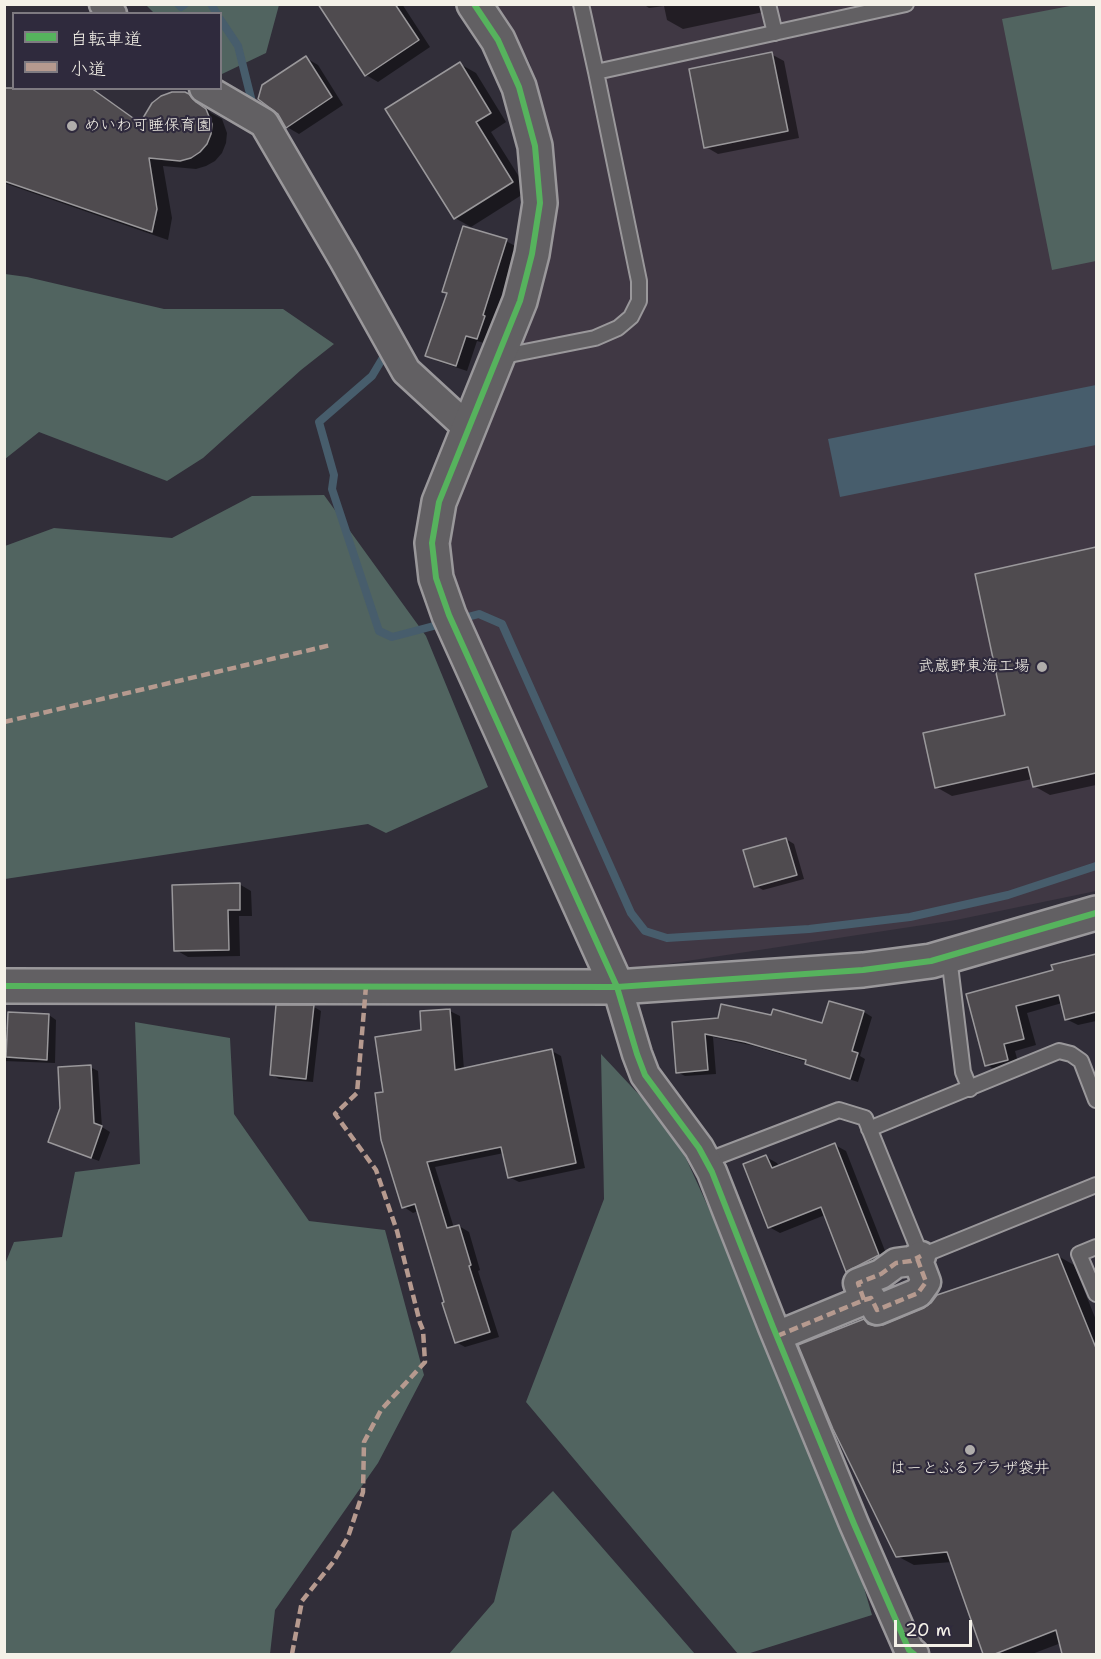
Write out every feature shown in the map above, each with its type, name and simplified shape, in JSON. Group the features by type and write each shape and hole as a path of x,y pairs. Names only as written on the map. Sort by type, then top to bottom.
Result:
{"street":[{"path":"474,4 498,40 519,87 535,146 540,204 532,255 520,301 439,502 432,543 436,578 449,615 616,987 645,1075 699,1148 712,1172 777,1336 909,1653"},
{"path":"207,90 264,123 406,371 469,429"},
{"path":"4,986 616,987 863,970 931,961 1096,913"},
{"path":"777,1336 864,1300 871,1298 877,1310 918,1293 926,1282 919,1257"}],"lane":[{"path":"497,358 595,338 618,328 631,317 639,301 639,281 581,4"},
{"path":"768,4 775,33"},
{"path":"596,72 906,4"},
{"path":"948,956 963,1072 970,1089"},
{"path":"869,1129 1059,1052 1071,1054 1080,1060 1096,1100"},
{"path":"706,1161 839,1110 865,1118 919,1257 1096,1185"},
{"path":"1096,1247 1079,1254 1096,1294"}],"shaded area":[{"path":"496,5 1096,5 1096,891 956,920 628,970 477,644 449,559 448,516 542,281 557,182 530,63"}],"green space":[{"path":"146,5 279,5 266,53 222,74 222,12 153,12"},
{"path":"1075,5 1096,5 1096,261 1052,270 1002,19"},
{"path":"5,274 164,309 283,309 334,344 301,370 203,458 167,481 39,432 5,459"},
{"path":"324,495 426,636 488,787 386,833 368,824 5,879 5,546 54,528 172,538 252,496"},
{"path":"135,1022 230,1038 234,1114 309,1221 385,1230 424,1375 378,1463 275,1610 270,1654 5,1654 5,1264 14,1242 62,1237 75,1172 140,1164"},
{"path":"601,1054 674,1132 756,1312 830,1504 857,1564 872,1615 747,1654 738,1654 526,1402 604,1199"},
{"path":"553,1491 695,1654 449,1654 494,1602 512,1531"}],"water":[{"path":"1096,385 1096,445 840,497 828,439"}],"building":[{"path":"318,4 395,4 419,40 365,76"},
{"path":"772,52 788,131 704,148 689,69"},
{"path":"306,56 332,97 286,128 278,114 258,99 262,85"},
{"path":"460,62 491,113 476,122 513,182 454,219 385,109"},
{"path":"4,88 12,88 12,90 94,90 140,123 152,103 161,96 172,92 185,92 206,109 212,124 207,144 191,158 180,161 149,158 157,209 152,232 4,181"},
{"path":"463,226 507,239 477,339 466,336 456,366 425,356 447,293 442,292"},
{"name":"武蔵野東海工場","path":"1096,547 1096,773 1033,787 1028,767 935,788 923,733 1005,715 975,574"},
{"path":"786,838 797,875 754,887 743,850"},
{"path":"240,883 240,910 228,910 229,950 174,951 172,885"},
{"path":"1096,954 1096,1012 1065,1020 1059,995 1016,1006 1024,1039 1004,1044 1008,1060 985,1066 966,994 1053,970 1051,965"},
{"path":"829,1001 864,1011 852,1051 858,1053 850,1079 805,1064 806,1060 745,1042 705,1034 708,1070 676,1073 672,1022 718,1018 721,1004 771,1015 773,1009 822,1023"},
{"path":"276,1005 314,1005 306,1079 270,1075"},
{"path":"450,1009 455,1070 552,1049 576,1163 508,1178 501,1147 427,1162 447,1228 459,1225 471,1265 469,1266 490,1332 455,1343 415,1204 402,1208 381,1140 375,1093 383,1092 375,1037 421,1030 420,1011"},
{"path":"8,1012 49,1014 47,1060 6,1057"},
{"path":"91,1065 94,1123 102,1126 91,1158 48,1142 60,1108 58,1067"},
{"path":"835,1143 879,1255 846,1272 821,1207 768,1228 743,1164 766,1155 772,1168"},
{"name":"はーとふるプラザ袋井","path":"1058,1254 1096,1348 1096,1654 1062,1654 1056,1630 995,1654 983,1654 947,1552 896,1557 833,1429 798,1345 864,1319 868,1324 883,1325 924,1308 937,1295"}],"waterway":[{"path":"178,4 181,7 185,4"},
{"path":"211,4 216,12"},
{"path":"222,22 238,46 255,106"},
{"path":"387,351 372,376 319,422 334,475 332,489 379,631 392,637 445,623"},
{"path":"460,619 479,614 502,624 631,913 645,931 667,938 809,929 910,917 1008,895 1096,866"}],"marked path":[{"path":"4,722 331,645"},
{"path":"292,1654 302,1601 334,1561 348,1537 363,1492 364,1442 381,1410 425,1362 423,1330 397,1231 376,1170 335,1114 357,1093 366,986"},
{"path":"777,1336 864,1300 858,1283 881,1274 896,1263 911,1261 921,1256"},
{"path":"864,1300 871,1298 877,1310 918,1293 926,1282 917,1258"}],"cycle path":[{"path":"474,4 498,40 519,87 535,146 540,203 532,254 520,301 439,502 432,543 436,578 449,615 617,987 645,1075 699,1148 712,1172 854,1524 909,1650 914,1654"},
{"path":"4,986 617,987 863,970 931,961 1096,913"}],"place":[{"name":"めいわ可睡保育園","path":"72,126"},
{"name":"武蔵野東海工場","path":"1042,667"},
{"name":"はーとふるプラザ袋井","path":"970,1450"}]}
